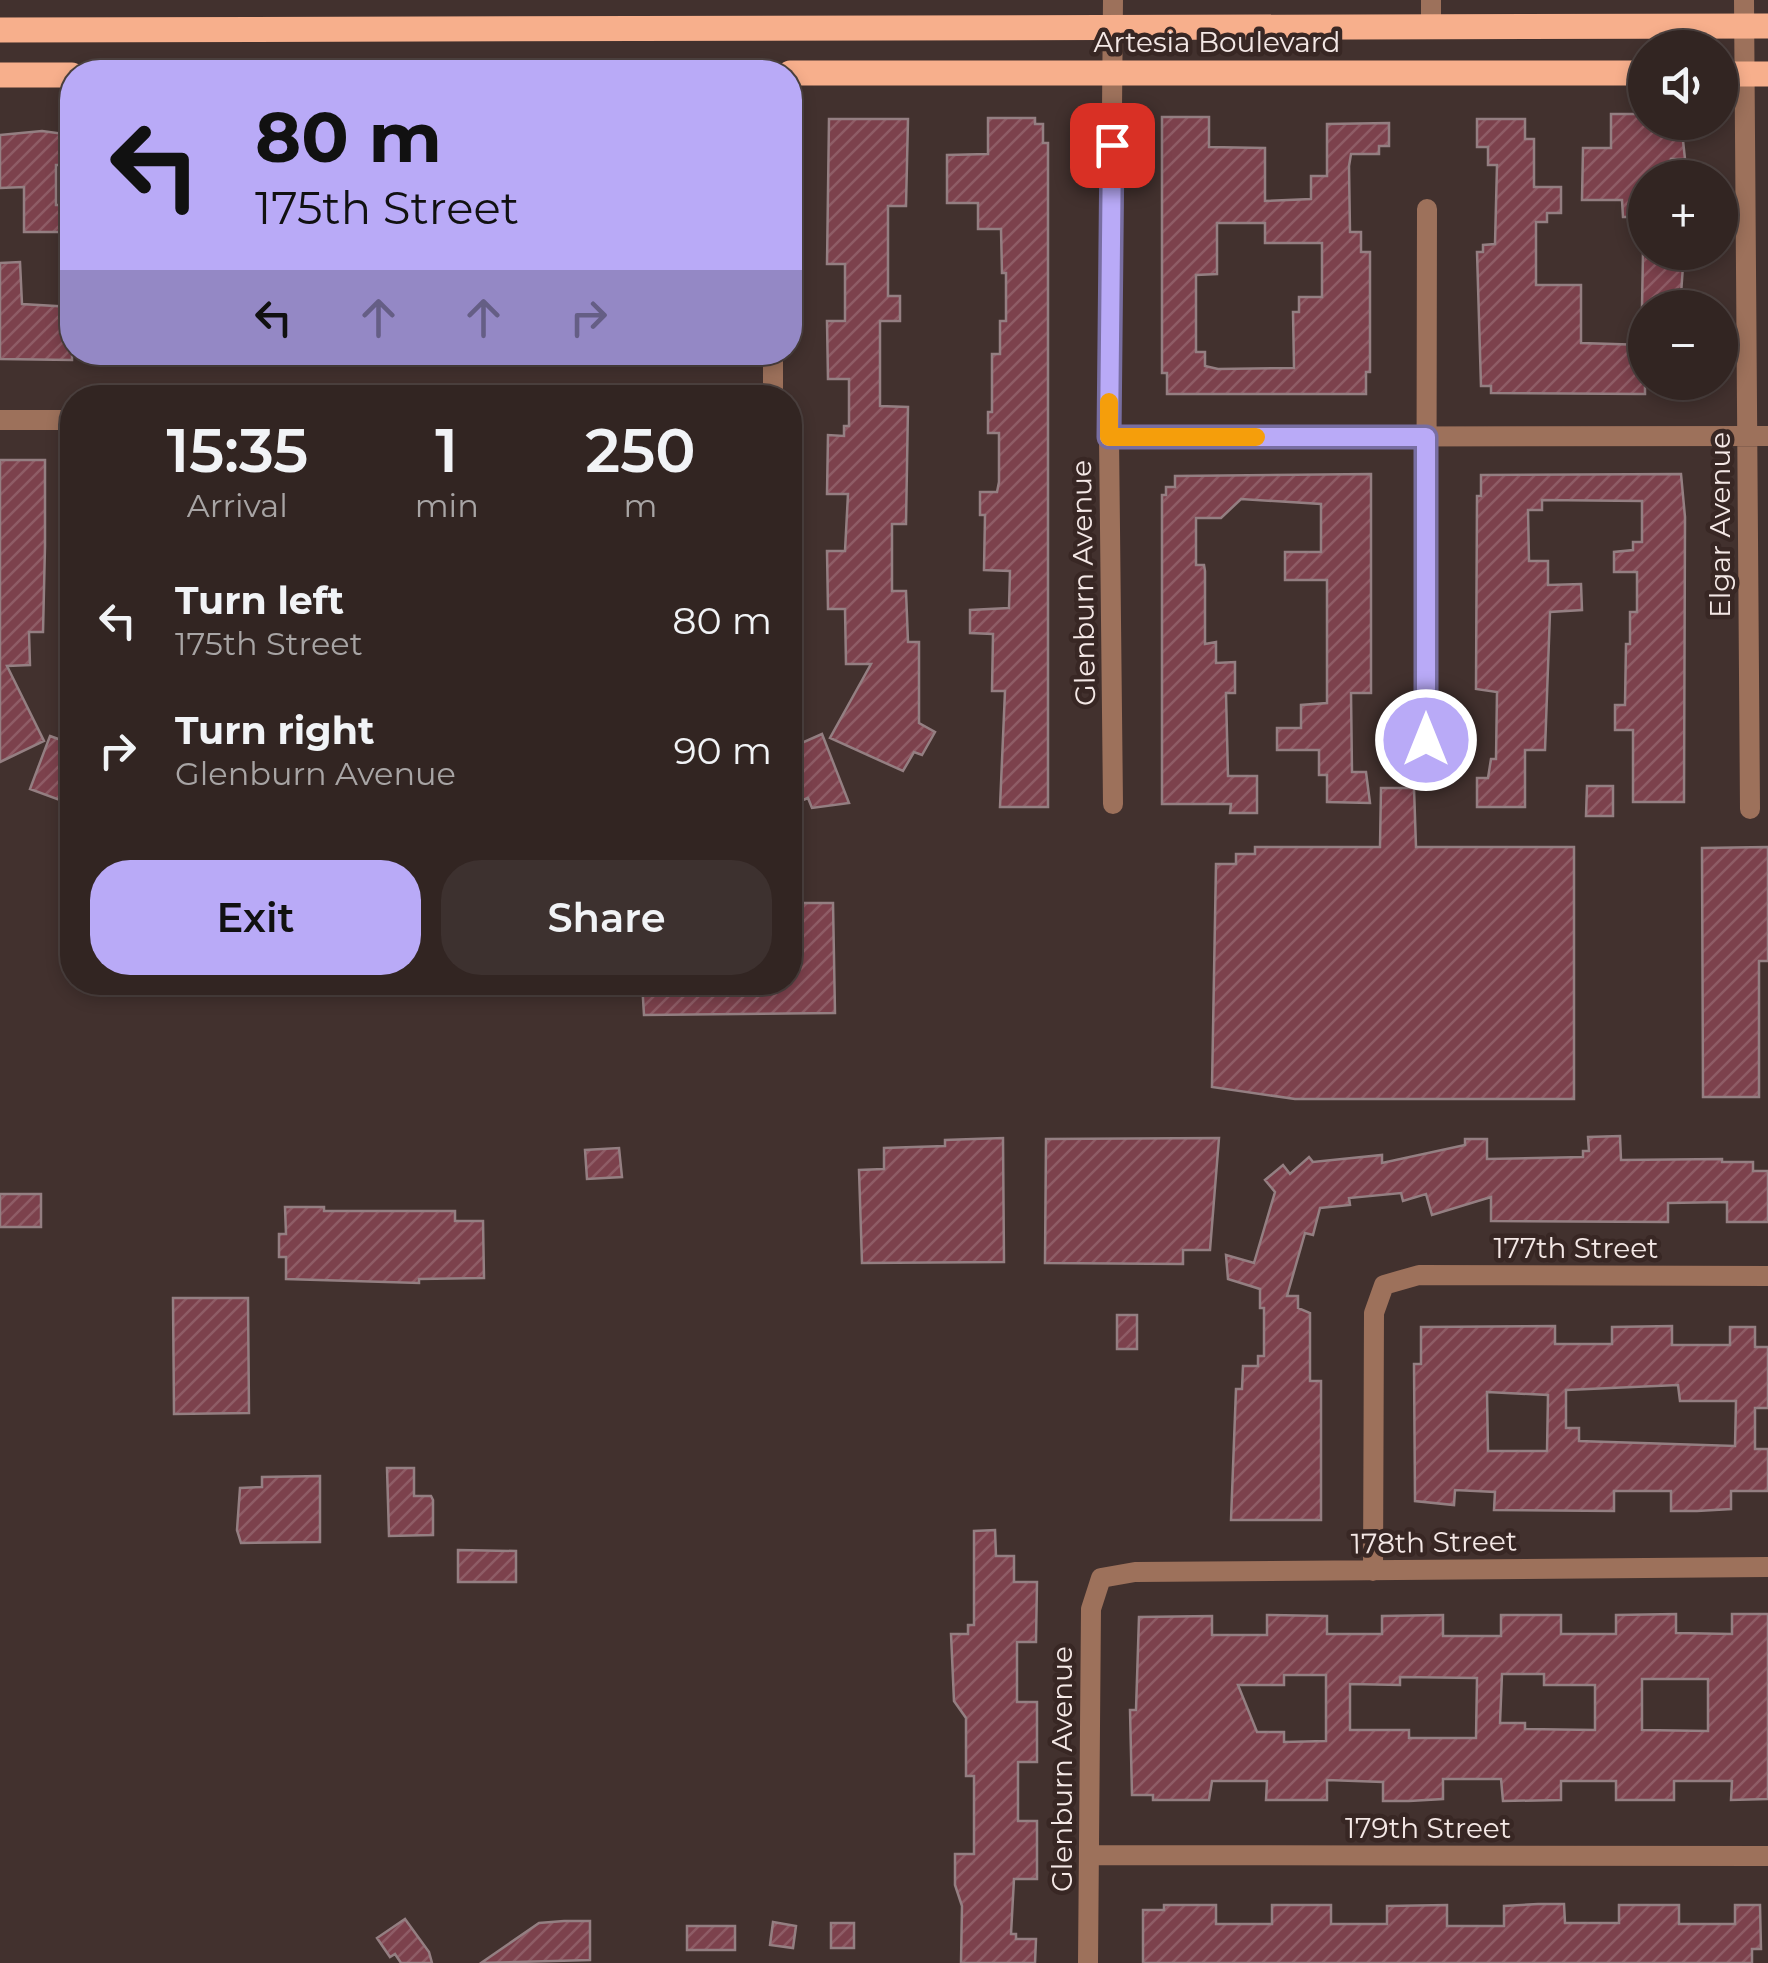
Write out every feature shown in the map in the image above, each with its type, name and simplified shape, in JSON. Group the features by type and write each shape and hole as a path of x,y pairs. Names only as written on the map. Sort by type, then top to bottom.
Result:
{"main road":[{"name":"Artesia Boulevard","path":"0,30 1431,28 1752,17"},
{"name":"Artesia Boulevard","path":"802,72 1628,73"},
{"path":"0,75 60,75"}],"street":[{"name":"Glenburn Avenue","path":"1113,0 1109,437 1113,804"},
{"path":"1431,0 1431,28"},
{"name":"Elgar Avenue","path":"1750,810 1758,436 1744,74 1752,17"},
{"path":"1426,740 1427,209"},
{"path":"0,420 60,420"},
{"path":"1109,437 1758,436"},
{"name":"177th Street","path":"1373,1570 1374,1313 1384,1285 1419,1275 1768,1276"},
{"name":"178th Street","path":"1101,1578 1135,1572 1768,1567"},
{"name":"Glenburn Avenue","path":"1088,1963 1091,1609 1101,1578"},
{"name":"179th Street","path":"1089,1856 1768,1856"}],"building":[{"path":"1611,114 1628,114 1628,140 1683,140 1685,159 1628,160 1628,217 1623,217 1622,200 1582,200 1583,148 1611,148"},
{"path":"1162,117 1209,117 1209,147 1265,148 1265,201 1311,199 1311,176 1327,176 1327,124 1389,123 1389,146 1379,146 1379,154 1351,154 1349,166 1350,232 1361,232 1361,252 1370,252 1370,372 1366,372 1366,394 1167,394 1167,373 1162,373","holes":["1217,223 1265,223 1265,243 1322,243 1322,297 1299,297 1299,312 1293,312 1294,368 1205,366 1205,352 1196,352 1196,275 1217,274"]},
{"path":"988,118 1035,118 1035,124 1043,124 1043,143 1048,143 1048,807 1000,807 1005,691 992,691 993,634 970,633 970,610 1009,608 1010,571 984,570 985,515 980,515 980,492 997,492 999,482 999,433 988,433 988,412 992,412 992,354 1000,354 1000,321 1006,321 1006,273 1002,273 1001,229 978,229 978,203 947,203 947,155 988,154"},
{"path":"829,119 908,119 906,206 888,206 888,296 900,296 900,321 880,321 880,406 908,407 906,524 892,524 892,591 906,591 908,642 919,642 919,723 935,732 922,755 914,752 903,771 830,738 871,664 846,664 845,609 828,609 827,551 845,551 848,494 827,494 828,435 844,436 844,426 849,426 849,379 828,379 827,321 845,321 845,264 827,264"},
{"path":"1477,119 1525,119 1525,139 1534,139 1534,187 1561,187 1561,213 1547,213 1547,222 1536,222 1536,285 1581,285 1581,343 1628,344 1628,394 1491,393 1491,386 1481,386 1477,252 1483,252 1483,245 1495,244 1497,165 1488,165 1488,147 1477,147"},
{"path":"60,133 56,205 60,205 60,232 24,232 24,187 0,188 0,135"},
{"path":"20,262 22,304 60,306 60,360 0,359 0,263"},
{"path":"1643,270 1683,270 1681,290 1642,290"},
{"path":"0,460 45,460 45,546 43,632 29,632 30,665 7,666 44,741 0,762"},
{"path":"1371,474 1371,693 1351,693 1352,772 1366,772 1370,803 1327,802 1327,775 1319,775 1319,750 1277,750 1277,728 1301,728 1301,705 1327,703 1327,580 1285,580 1285,552 1321,552 1321,504 1241,499 1221,518 1196,518 1196,565 1204,565 1205,571 1205,644 1216,642 1216,663 1235,662 1235,693 1226,693 1228,776 1257,776 1257,813 1230,813 1231,804 1162,804 1162,495 1166,495 1166,487 1175,487 1175,476"},
{"path":"1681,474 1685,517 1684,802 1633,802 1633,730 1615,730 1615,705 1625,705 1626,644 1630,644 1630,612 1637,612 1637,572 1614,572 1614,552 1633,550 1633,542 1642,542 1642,501 1542,500 1542,510 1528,510 1529,561 1548,561 1548,585 1581,584 1582,610 1550,612 1545,750 1525,750 1525,807 1477,807 1477,778 1488,778 1491,759 1496,759 1497,692 1476,689 1477,496 1481,496 1481,475"},
{"path":"822,734 849,803 812,808 808,798 802,800 802,743"},
{"path":"50,736 60,740 60,800 30,789"},
{"path":"1587,786 1613,786 1613,816 1586,816"},
{"path":"1381,788 1414,788 1416,847 1574,847 1574,1099 1295,1099 1212,1087 1216,864 1236,864 1236,854 1255,854 1255,847 1380,847"},
{"path":"1768,847 1768,961 1759,961 1759,1097 1703,1097 1702,848"},
{"path":"802,903 833,903 835,1013 644,1015 643,995 802,995"},
{"path":"1620,1136 1621,1160 1753,1162 1753,1171 1768,1171 1768,1222 1727,1222 1727,1202 1668,1203 1668,1222 1491,1221 1491,1197 1432,1215 1426,1194 1403,1201 1401,1193 1349,1198 1350,1205 1320,1208 1313,1235 1305,1233 1287,1296 1298,1296 1298,1308 1310,1313 1310,1381 1321,1381 1321,1520 1231,1520 1236,1389 1242,1389 1243,1366 1258,1366 1258,1356 1264,1356 1264,1308 1260,1308 1260,1289 1228,1279 1226,1255 1254,1263 1275,1192 1265,1180 1283,1165 1290,1174 1309,1157 1313,1162 1382,1155 1382,1163 1465,1145 1465,1139 1487,1139 1487,1159 1583,1157 1583,1151 1589,1151 1588,1137"},
{"path":"1003,1138 1004,1262 862,1263 859,1170 884,1169 884,1148 945,1146 945,1140"},
{"path":"1219,1138 1210,1250 1183,1250 1183,1264 1045,1263 1046,1139"},
{"path":"619,1148 622,1177 587,1179 585,1150"},
{"path":"0,1194 41,1194 41,1227 0,1227"},
{"path":"285,1207 324,1207 324,1211 455,1211 455,1221 483,1221 484,1278 419,1279 419,1283 286,1279 286,1257 279,1257 279,1234 286,1234"},
{"path":"173,1298 248,1298 249,1413 174,1414"},
{"path":"1117,1315 1137,1315 1137,1349 1117,1349"},
{"path":"1555,1326 1555,1344 1612,1344 1612,1327 1672,1326 1672,1345 1730,1345 1730,1327 1755,1327 1755,1347 1768,1347 1768,1408 1755,1408 1755,1449 1768,1449 1768,1491 1731,1491 1731,1509 1697,1511 1671,1511 1671,1491 1614,1491 1614,1511 1494,1510 1495,1492 1455,1490 1454,1505 1415,1501 1414,1364 1421,1364 1421,1327","holes":["1678,1385 1680,1401 1736,1401 1735,1446 1579,1441 1579,1428 1566,1428 1566,1390","1487,1392 1548,1395 1547,1451 1488,1451"]},
{"path":"387,1468 414,1468 414,1496 431,1496 433,1500 433,1535 389,1536"},
{"path":"320,1476 320,1542 241,1543 237,1530 240,1488 262,1487 262,1477"},
{"path":"995,1530 996,1556 1014,1556 1014,1582 1037,1582 1036,1642 1017,1642 1017,1702 1037,1702 1037,1762 1018,1762 1018,1821 1037,1821 1037,1879 1014,1879 1011,1934 1016,1934 1016,1939 1036,1939 1035,1963 961,1963 962,1906 955,1885 955,1854 974,1854 974,1776 966,1776 966,1718 954,1701 951,1634 968,1634 968,1625 974,1625 974,1531"},
{"path":"458,1550 516,1551 516,1582 458,1582"},
{"path":"1676,1614 1676,1633 1732,1634 1732,1614 1768,1614 1768,1799 1731,1800 1732,1781 1674,1781 1674,1800 1616,1800 1616,1781 1561,1781 1561,1800 1503,1801 1501,1779 1443,1779 1443,1799 1409,1801 1383,1801 1383,1782 1327,1780 1327,1800 1266,1800 1267,1781 1212,1781 1209,1800 1153,1800 1153,1795 1132,1795 1130,1710 1136,1710 1139,1617 1212,1616 1212,1635 1267,1635 1267,1615 1327,1616 1327,1634 1382,1634 1382,1616 1443,1615 1443,1636 1501,1636 1501,1615 1561,1615 1561,1634 1616,1634 1616,1615","holes":["1502,1674 1544,1674 1544,1685 1595,1685 1595,1730 1525,1729 1525,1723 1500,1723","1284,1675 1326,1675 1326,1741 1284,1742 1284,1732 1257,1732 1238,1685 1284,1685","1400,1677 1477,1678 1476,1738 1409,1738 1409,1730 1350,1730 1350,1684 1400,1685","1642,1679 1708,1679 1708,1731 1642,1730"]},
{"path":"1564,1904 1565,1923 1619,1923 1619,1905 1679,1905 1679,1924 1735,1924 1735,1905 1760,1905 1761,1949 1752,1949 1752,1963 1143,1963 1143,1910 1164,1910 1164,1905 1216,1905 1216,1924 1272,1924 1272,1905 1331,1905 1331,1924 1387,1924 1387,1906 1447,1905 1447,1926 1504,1926 1504,1906"},
{"path":"405,1919 429,1952 432,1963 401,1963 395,1954 390,1957 377,1938"},
{"path":"590,1921 590,1960 481,1963 539,1923"},
{"path":"773,1922 796,1926 793,1948 770,1945"},
{"path":"831,1923 854,1923 854,1948 831,1948"},
{"path":"687,1926 735,1926 735,1950 687,1950"}],"slow traffic":[{"path":"1109,402 1109,437 1256,437"}],"route":[{"path":"1112,145 1109,437 1426,437 1426,740"}]}
